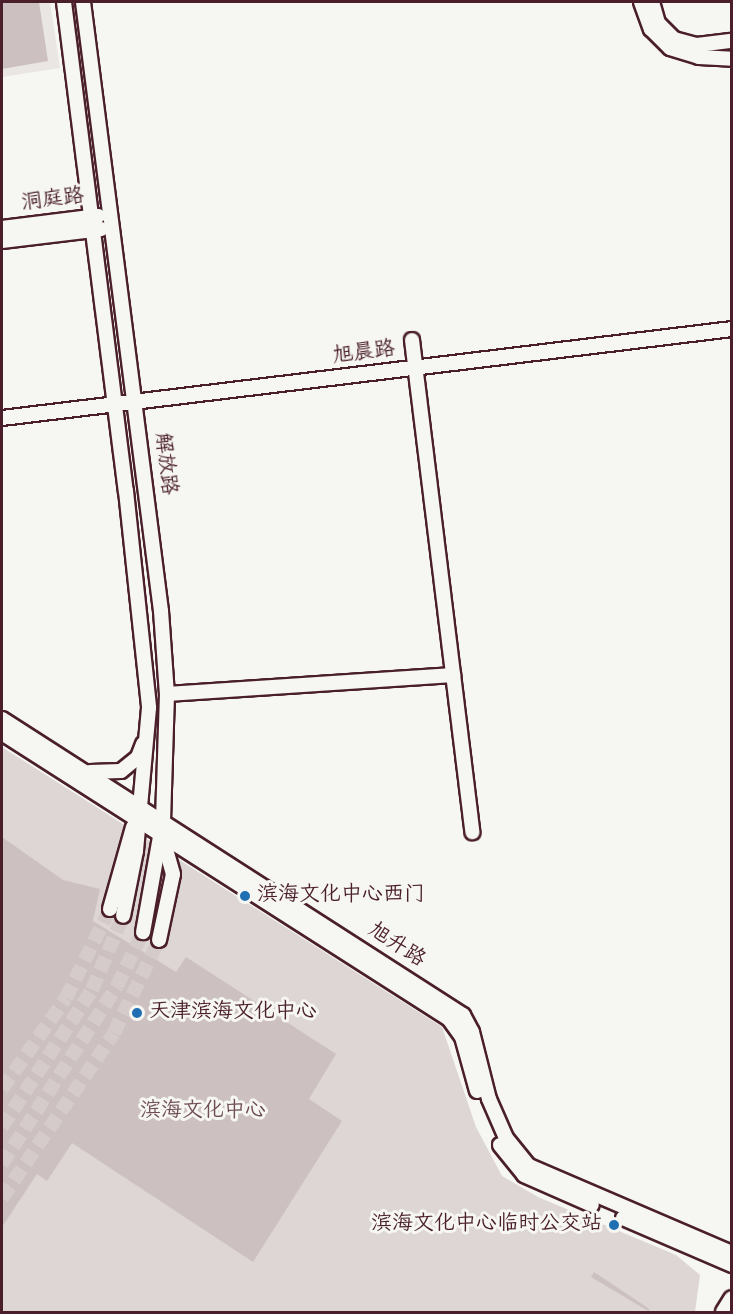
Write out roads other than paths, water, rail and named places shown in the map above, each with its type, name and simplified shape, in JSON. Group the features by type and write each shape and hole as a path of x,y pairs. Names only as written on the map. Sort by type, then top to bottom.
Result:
{"main road":[{"path":"724,1312 732,1299"}],"street":[{"name":"解放路","path":"64,2 145,654 147,730 141,807 123,916"},
{"name":"解放路","path":"83,2 161,611 167,694 163,820 143,932"},
{"path":"642,2 651,29 670,48 699,57 732,59"},
{"path":"652,2 658,23 674,39 697,45 732,41"},
{"name":"洞庭路","path":"2,228 92,224 110,221"},
{"path":"2,241 92,224"},
{"name":"旭晨路","path":"2,418 732,329"},
{"path":"412,340 472,832"},
{"path":"167,694 453,675"},
{"name":"旭升路","path":"2,718 463,1015 472,1032 489,1099 514,1150 540,1172 602,1204"},
{"path":"82,770 107,774 128,767 141,753 147,730"},
{"name":"旭升路","path":"2,734 449,1019 460,1031 482,1107 509,1159 541,1184 602,1204"},
{"path":"110,909 129,834 139,821"},
{"path":"159,940 173,874 161,834"},
{"path":"602,1204 732,1253"},
{"path":"602,1204 732,1265"}],"tunnel":[{"path":"2,1089 66,998 110,909"},
{"path":"2,1127 92,990 123,916"},
{"path":"2,1164 117,986 143,932"},
{"path":"2,1198 114,1033 159,940"}],"place":[{"name":"滨海文化中心西门","path":"245,896"},
{"name":"天津滨海文化中心","path":"137,1013"},
{"name":"滨海文化中心临时公交站","path":"614,1225"}],"park label":[{"name":"滨海文化中心","path":"203,1112"}]}
